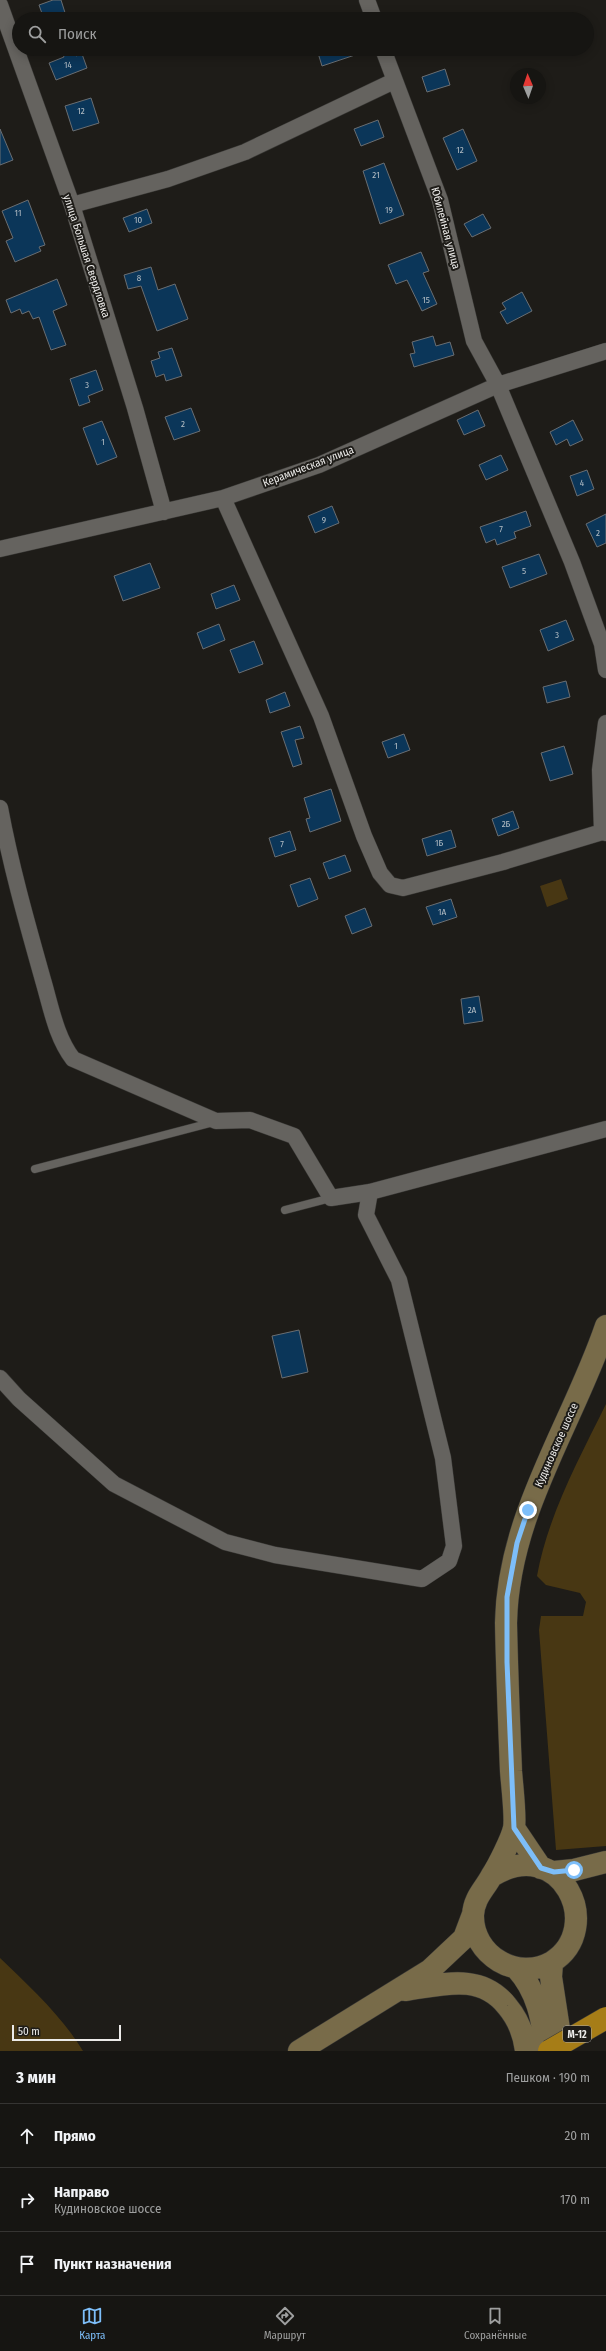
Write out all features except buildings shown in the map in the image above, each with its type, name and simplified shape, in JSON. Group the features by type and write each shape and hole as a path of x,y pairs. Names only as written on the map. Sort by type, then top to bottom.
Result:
{"highway":[{"name":"М-12","path":"548,2051 606,2018"}],"main road":[{"name":"Кудиновское шоссе","path":"492,1876 514,1828 506,1623 507,1597 511,1571 517,1543 535,1490 595,1358 606,1326"},
{"name":"Кудиновское шоссе","path":"514,1828 548,1870 571,1889 576,1900 579,1924 570,1947 552,1963 535,1969 517,1969 502,1964 490,1955 480,1943 475,1930 473,1914 476,1900 482,1887 492,1876 504,1868 518,1864 548,1870"},
{"path":"548,1870 574,1870 606,1862"},
{"path":"299,2051 430,1970 464,1938 473,1914"},
{"path":"552,1963 551,1977 563,2051"},
{"name":"Кудиновское шоссе","path":"517,1969 528,1981 536,1997 548,2051"},
{"path":"397,1991 458,1983 483,1986 499,1996 512,2012 524,2036 526,2051"}],"street":[{"path":"367,0 371,12"},
{"name":"улица Большая Свердловка","path":"0,5 12,38"},
{"name":"улица Большая Свердловка","path":"18,56 72,205 135,408 164,512"},
{"name":"Юбилейная улица","path":"385,56 440,200 474,341 498,385 572,562 602,644 606,670"},
{"path":"72,205 168,179 245,152 394,81"},
{"name":"Керамическая улица","path":"0,549 223,498 319,465 498,385 606,351"},
{"path":"223,498 320,716 364,836 380,873 390,885 403,888 503,862 604,833 600,770 606,723"},
{"path":"0,808 10,860 63,1046 73,1059 216,1121 250,1120 294,1136 331,1198 370,1192 606,1129"},
{"path":"0,1378 20,1399 114,1484 225,1542 275,1555 422,1579 449,1561 454,1546 443,1458 400,1280 366,1215 370,1192"}],"lane":[{"path":"35,1169 216,1121"},
{"path":"285,1210 331,1198"}],"shaded area":[{"path":"561,879 568,899 547,907 540,886"},
{"path":"606,1404 606,1846 556,1850 539,1630 541,1616 583,1616 586,1602 580,1593 546,1585 537,1576 542,1553 557,1509 575,1467"},
{"path":"0,1958 55,2014 75,2038 83,2051 0,2051"}],"route":[{"path":"528,1510 517,1543 507,1597 507,1662 514,1828 541,1868 554,1872 574,1870"}]}
